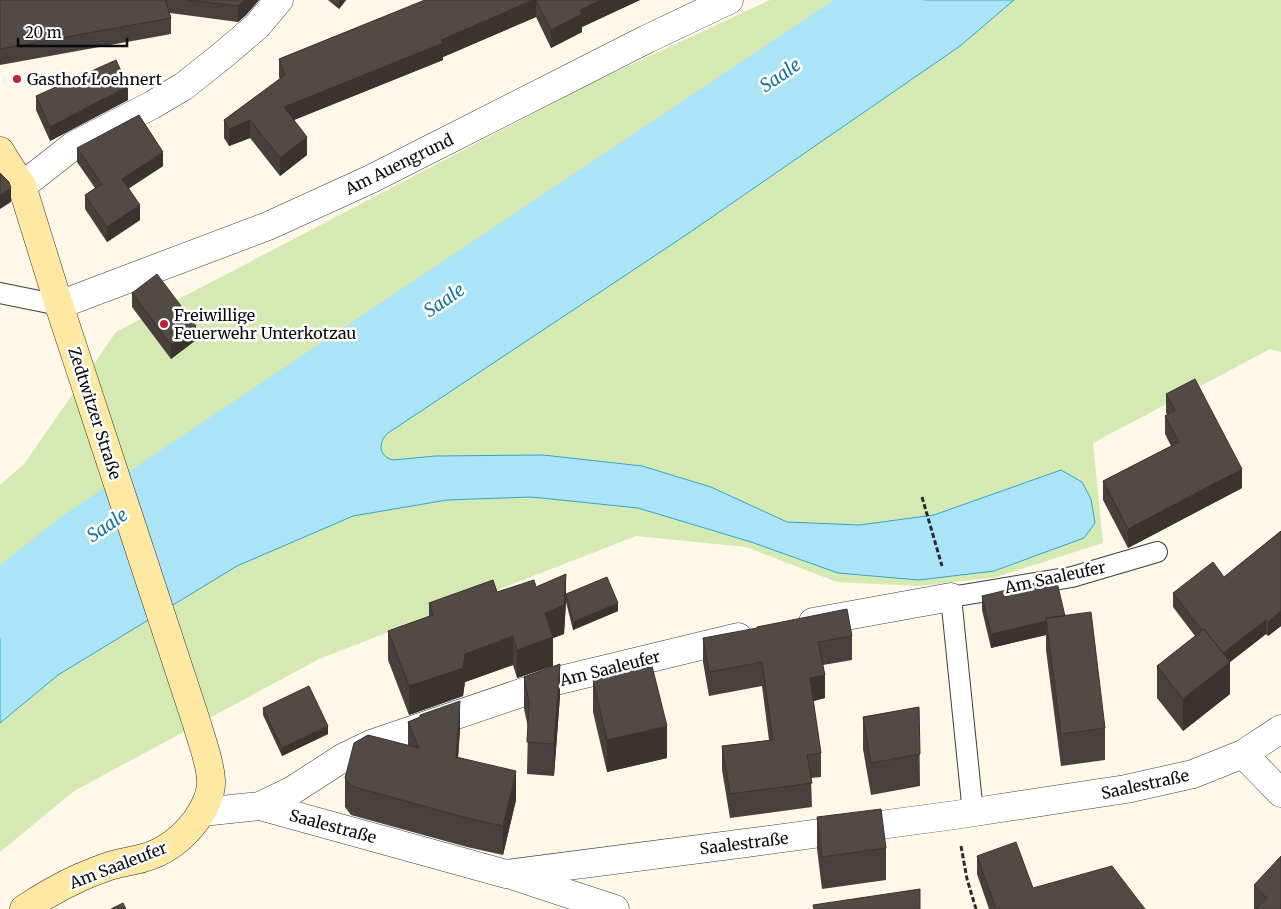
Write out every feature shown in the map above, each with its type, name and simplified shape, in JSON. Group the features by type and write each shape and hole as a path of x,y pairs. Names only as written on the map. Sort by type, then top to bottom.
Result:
{"street":[{"path":"22,186 73,146 184,86 257,26 279,0"},
{"name":"Am Auengrund","path":"59,305 268,226 371,179 729,0"},
{"name":"Zedtwitzer Straße","path":"0,151 22,186 59,305 197,724"},
{"name":"Am Saaleufer","path":"787,627 947,585"},
{"name":"Am Saaleufer","path":"260,806 293,790 344,758 371,744 556,681 758,632"},
{"name":"Am Saaleufer","path":"24,909 80,877 113,865 158,853 175,843 191,828 202,812 208,798 211,782 209,766 197,724"},
{"name":"Saalestraße","path":"202,812 260,806 506,874 964,814 1126,789 1194,774 1244,754 1281,729"},
{"path":"1244,754 1281,793"},
{"path":"506,874 615,909"}],"lane":[{"path":"0,293 59,305"},
{"name":"Am Saaleufer","path":"947,585 1072,577 1157,552"},
{"path":"947,585 964,814"}],"path":[{"path":"922,496 947,585"},
{"path":"964,814 966,878 976,909"}],"green space":[{"path":"770,0 906,0 239,440 49,558 0,591 0,485 24,464 116,332 590,84"},
{"path":"1014,0 1281,0 1281,352 1270,349 1093,443 1103,543 996,577 919,586 837,582 746,547 636,536 319,659 74,791 0,852 0,723 58,675 237,566 353,516 447,500 531,497 638,508 751,542 838,573 1061,471 934,515 860,525 787,522 711,487 543,455 435,456 393,460 384,455 381,448 382,440 388,433 683,237 960,46"}],"water":[{"path":"906,0 1014,0 960,46 683,237 388,433 382,440 382,452 393,460 435,456 543,455 642,466 711,487 787,522 859,525 934,515 1061,470 1082,482 1091,499 1095,523 1084,538 994,571 919,580 838,573 751,542 638,508 531,497 447,500 353,516 237,566 58,675 0,723 0,591 49,558 239,440"}],"building":[{"path":"0,0 165,0 171,18 0,49"},
{"path":"187,0 245,0 238,6"},
{"path":"425,0 533,0 441,40 443,43 284,107 307,137 280,158 250,120 229,129 224,120 285,75 279,59"},
{"path":"536,0 601,0 580,10 582,14 551,30"},
{"path":"116,60 128,86 50,127 36,96"},
{"path":"139,115 163,152 122,179 140,205 107,227 85,195 102,184 77,148"},
{"path":"0,173 9,182 11,188 0,195"},
{"name":"Freiwillige Feuerwehr Unterkotzau","path":"157,274 196,326 171,345 132,293"},
{"path":"1195,379 1242,469 1128,529 1103,481 1179,442 1165,416 1175,410 1166,394"},
{"path":"1281,531 1281,611 1268,622 1266,620 1223,653 1173,593 1213,562 1224,577"},
{"path":"566,574 564,605 545,613 553,637 517,650 513,636 465,654 463,668 409,686 388,631 433,615 429,603 493,580 497,592 534,580 536,587"},
{"path":"607,577 618,603 573,622 566,594"},
{"path":"1056,578 1065,616 1046,618 1047,621 991,634 982,596"},
{"path":"847,609 852,636 818,642 825,675 810,678 821,753 807,755 812,783 730,794 722,746 773,740 762,662 709,672 703,638"},
{"path":"1091,612 1105,728 1061,734 1046,618"},
{"path":"1204,629 1230,662 1183,699 1157,666"},
{"path":"560,664 554,744 527,742 529,702 524,677"},
{"path":"652,666 667,726 607,740 593,680"},
{"path":"309,686 328,726 282,748 263,708"},
{"path":"460,701 456,757 516,771 503,826 351,786 345,778 354,743 368,735 419,748 408,722 420,717 420,715"},
{"path":"919,707 920,754 871,763 863,717"},
{"path":"881,809 886,848 822,857 817,817"},
{"path":"1016,842 1033,888 1112,866 1145,909 996,909 977,856"},
{"path":"1281,856 1281,909 1256,909 1267,898 1254,885"},
{"path":"920,889 920,909 814,909 813,905"},
{"path":"123,903 126,909 111,909"}],"waterway":[{"name":"Saale","path":"0,606 79,544 892,0"}],"place":[{"name":"Gasthof Loehnert","path":"17,79"},
{"name":"Freiwillige Feuerwehr Unterkotzau","path":"164,324"}]}
